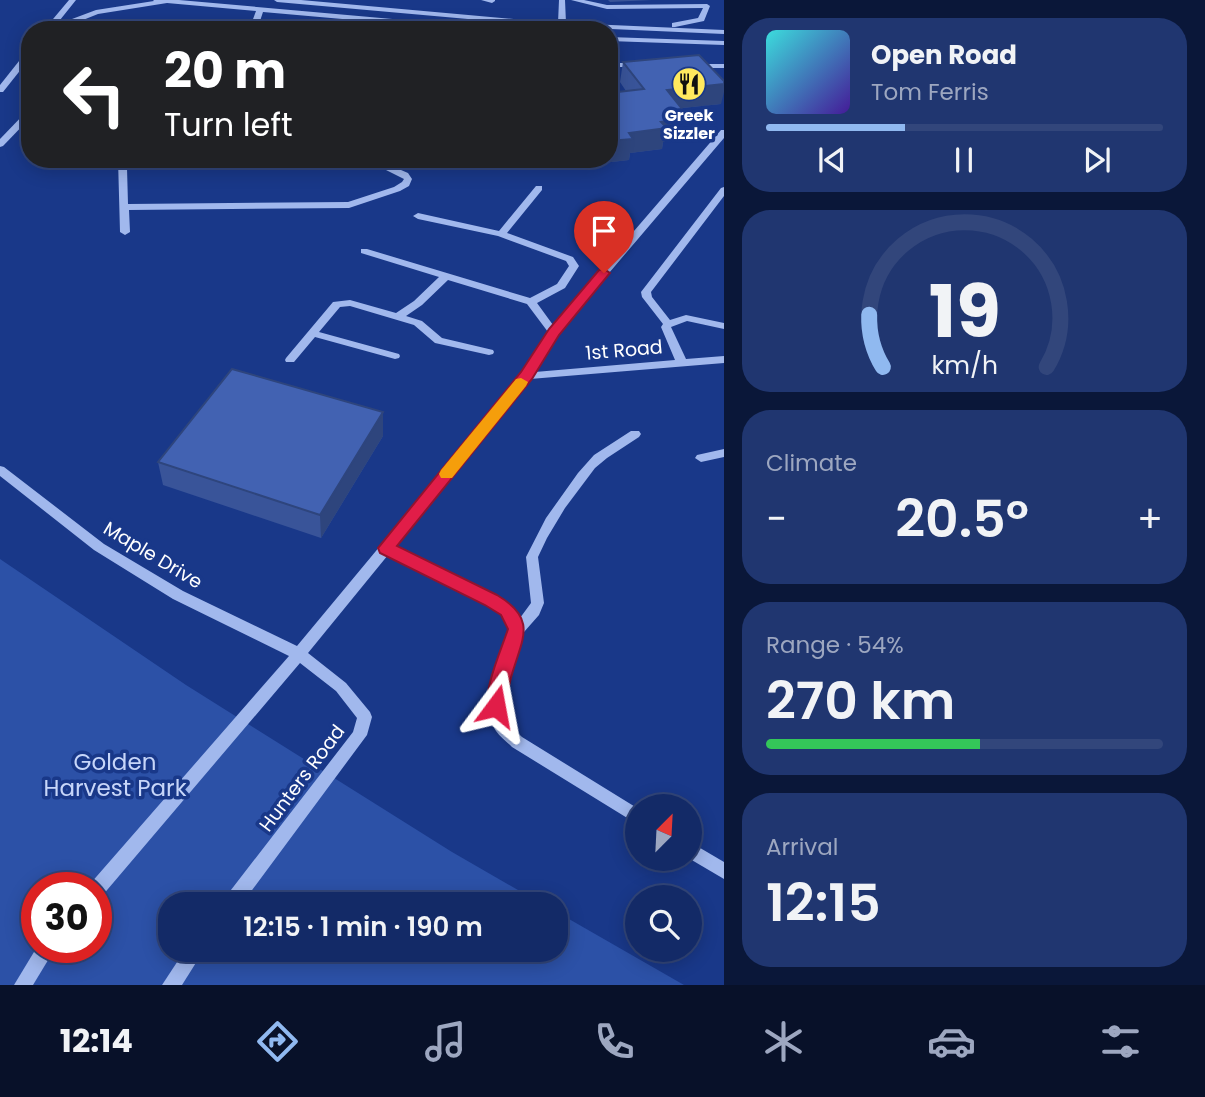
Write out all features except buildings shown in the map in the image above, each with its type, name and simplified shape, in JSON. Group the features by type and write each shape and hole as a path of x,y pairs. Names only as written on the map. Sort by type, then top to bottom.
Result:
{"street":[{"path":"57,21 73,0"},
{"path":"156,0 394,21"},
{"path":"277,0 491,21"},
{"path":"484,0 492,1"},
{"path":"562,0 562,21"},
{"path":"573,0 607,7 707,6 701,19 694,23 622,29"},
{"path":"73,21 96,12 171,1"},
{"path":"256,21 260,9"},
{"path":"618,29 724,32"},
{"path":"618,39 724,43"},
{"path":"0,90 21,64"},
{"path":"618,65 647,65"},
{"path":"685,66 724,66"},
{"path":"0,144 21,122"},
{"path":"111,872 299,654 527,376 553,332 724,132"},
{"path":"122,168 125,232"},
{"path":"124,207 349,205 406,184 408,179 405,175 389,168"},
{"path":"501,234 538,188"},
{"path":"668,324 647,298 646,292 724,190"},
{"path":"418,216 501,234 573,262 573,270 561,286 531,302"},
{"path":"364,251 531,302 553,332"},
{"path":"398,317 418,303 446,276"},
{"path":"290,360 337,304 344,302 418,323 439,341 489,352"},
{"path":"668,324 686,317 724,326"},
{"path":"668,324 666,327 682,363"},
{"path":"311,333 395,356"},
{"name":"1st Road","path":"527,376 724,359"},
{"path":"517,629 531,618 540,596 532,555 552,516 596,459 635,434"},
{"path":"701,458 724,453"},
{"name":"Maple Drive","path":"0,470 99,547 178,595 299,654"},
{"path":"386,548 507,610 514,618 517,629 497,693 496,706 501,725 517,742 625,810"},
{"name":"Hunters Road","path":"240,892 360,735 365,717 341,687 299,654"},
{"path":"702,858 724,872"},
{"path":"171,985 187,962"},
{"path":"23,985 37,963"}],"green space":[{"name":"Golden Harvest Park","path":"0,559 186,685 452,852 521,892 158,892 158,962 568,962 568,918 625,951 625,962 644,962 684,985 0,985"}],"slow traffic":[{"path":"447,474 521,382"}],"place":[{"name":"Greek Sizzler","path":"689,84"}],"route":[{"path":"496,706 497,693 517,629 514,618 491,600 386,548 527,376 553,332 604,273"}]}
